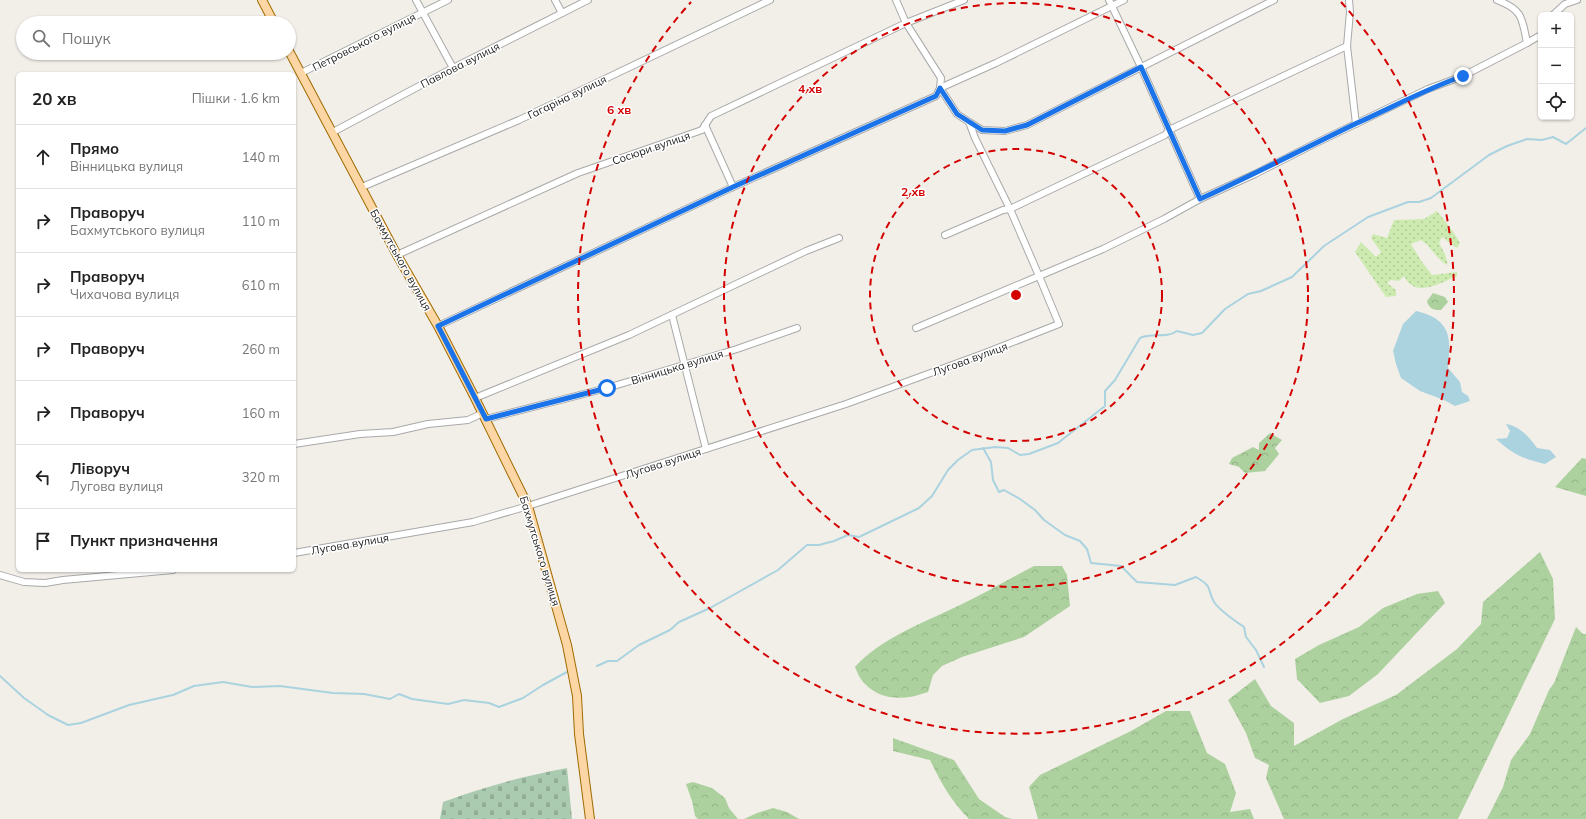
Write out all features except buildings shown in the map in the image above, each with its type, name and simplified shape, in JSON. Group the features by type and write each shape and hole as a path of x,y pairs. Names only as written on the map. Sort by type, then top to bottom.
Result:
{"main road":[{"path":"262,0 270,16"},
{"name":"Бахмутського вулиця","path":"294,60 397,255 438,326 485,416 528,506 568,646 577,696 579,734 590,819"}],"street":[{"path":"416,0 453,68"},
{"name":"Петровського вулиця","path":"301,73 448,0"},
{"path":"556,0 562,13"},
{"name":"Павлова вулиця","path":"333,132 453,68 588,0"},
{"name":"Гагаріна вулиця","path":"362,187 519,120 770,0"},
{"path":"438,326 733,187 936,96 940,88 941,78 906,23 896,0"},
{"name":"Сосюри вулиця","path":"397,255 578,173 702,130 711,116 906,23 964,0"},
{"path":"1109,0 1141,67 1200,199"},
{"path":"940,88 996,63 1124,0"},
{"path":"940,88 957,114 969,122 982,130 1005,131 1027,125 1274,0"},
{"path":"1349,0 1350,12 1347,46 1356,124"},
{"path":"1497,0 1511,5 1522,17 1528,43"},
{"path":"1556,12 1565,4 1577,0"},
{"path":"916,328 1103,249 1164,219 1200,199 1255,174 1428,89 1463,76 1538,37"},
{"path":"945,235 1003,210 1010,209 1164,135 1169,130 1347,46"},
{"path":"969,122 975,138 1010,209 1039,276"},
{"path":"705,125 733,187"},
{"path":"475,398 629,335 806,251 839,238"},
{"name":"Лугова вулиця","path":"296,553 472,522 528,506 846,404 984,353 1058,324 1039,276"},
{"path":"672,315 706,449"},
{"name":"Вінницька вулиця","path":"296,444 360,434 393,432 428,424 468,420 607,388 737,349 798,328"},
{"path":"0,575 24,582 45,583 151,572"}],"green space":[{"path":"1437,211 1460,243 1457,248 1442,237 1439,243 1445,254 1448,265 1440,260 1421,240 1411,244 1432,275 1457,272 1457,276 1436,285 1421,288 1415,287 1409,283 1404,276 1399,281 1391,280 1387,283 1396,290 1396,296 1386,297 1355,252 1361,242 1376,257 1381,252 1371,238 1373,234 1387,238 1394,220 1424,219"},
{"path":"1433,293 1445,297 1448,302 1441,310 1436,310 1428,304 1427,301"},
{"path":"1270,433 1282,440 1275,448 1279,454 1265,471 1245,473 1239,467 1229,464 1232,458 1253,447 1259,450 1259,443"},
{"path":"1582,458 1586,459 1586,496 1555,487"},
{"path":"1540,552 1553,579 1555,619 1458,819 1284,819 1266,778 1269,765 1255,758 1246,733 1228,700 1255,679 1271,706 1294,723 1294,746 1343,719 1396,695 1457,649 1481,624 1483,602"},
{"path":"1034,566 1062,566 1067,575 1070,606 1024,637 962,657 942,666 933,675 928,692 920,695 894,698 878,694 861,680 855,667 878,647 904,632"},
{"path":"1438,591 1445,603 1378,674 1349,696 1320,703 1297,679 1295,659 1319,645 1359,627 1383,608 1417,594"},
{"path":"1576,627 1583,634 1586,634 1586,819 1487,819 1503,787 1511,760 1530,734 1549,690 1554,683"},
{"path":"1166,711 1190,711 1207,753 1225,764 1236,793 1230,812 1250,809 1254,819 1038,819 1029,787 1040,775 1131,731"},
{"path":"893,738 954,760 979,799 1005,817 1012,819 969,819 947,791 930,760 893,751"},
{"path":"567,768 572,819 440,819 443,802 504,782"},
{"path":"693,782 712,788 725,798 729,808 738,819 698,819 695,816 686,784"},
{"path":"773,808 787,812 799,819 744,819 757,813"}],"water":[{"path":"1416,311 1429,315 1439,321 1446,330 1449,346 1448,368 1460,382 1462,392 1468,396 1470,401 1455,406 1420,391 1401,378 1393,351 1403,324"},
{"path":"1506,424 1516,427 1527,436 1537,448 1550,450 1556,457 1545,464 1524,458 1508,449 1496,439 1507,438 1510,431"}],"waterway":[{"path":"597,666 608,661 617,661 639,645 670,630 679,622 710,608 778,570 807,545 819,545 848,535 859,537 919,508 932,496 948,470 958,460 972,450 995,447 1008,448 1020,455 1029,454 1058,443 1105,406 1105,391 1115,380 1140,338 1145,336 1168,335 1177,331 1193,335 1202,333 1225,309 1248,294 1261,291 1292,277 1324,246 1368,217 1408,202 1419,202 1431,198 1489,155 1507,146 1527,139 1542,140 1553,137 1566,144 1586,128"},
{"path":"983,448 991,462 993,480 999,492 1004,490 1020,499 1035,510 1044,520 1065,535 1080,541 1087,549 1091,563 1121,566 1137,582 1175,585 1196,577 1205,583 1209,588 1217,606 1244,627 1246,637 1256,650 1264,667"},
{"path":"0,676 24,698 48,715 68,725 81,723 129,705 173,695 194,686 223,682 252,687 280,686 333,693 364,694 390,699 399,694 412,699 448,704 464,700 489,703 499,707 523,698 567,672"}],"route":[{"path":"607,388 486,419 438,326 733,187 936,96 940,88 957,114 982,130 1005,131 1027,125 1141,67 1200,199 1255,174 1428,89 1463,76"}]}
